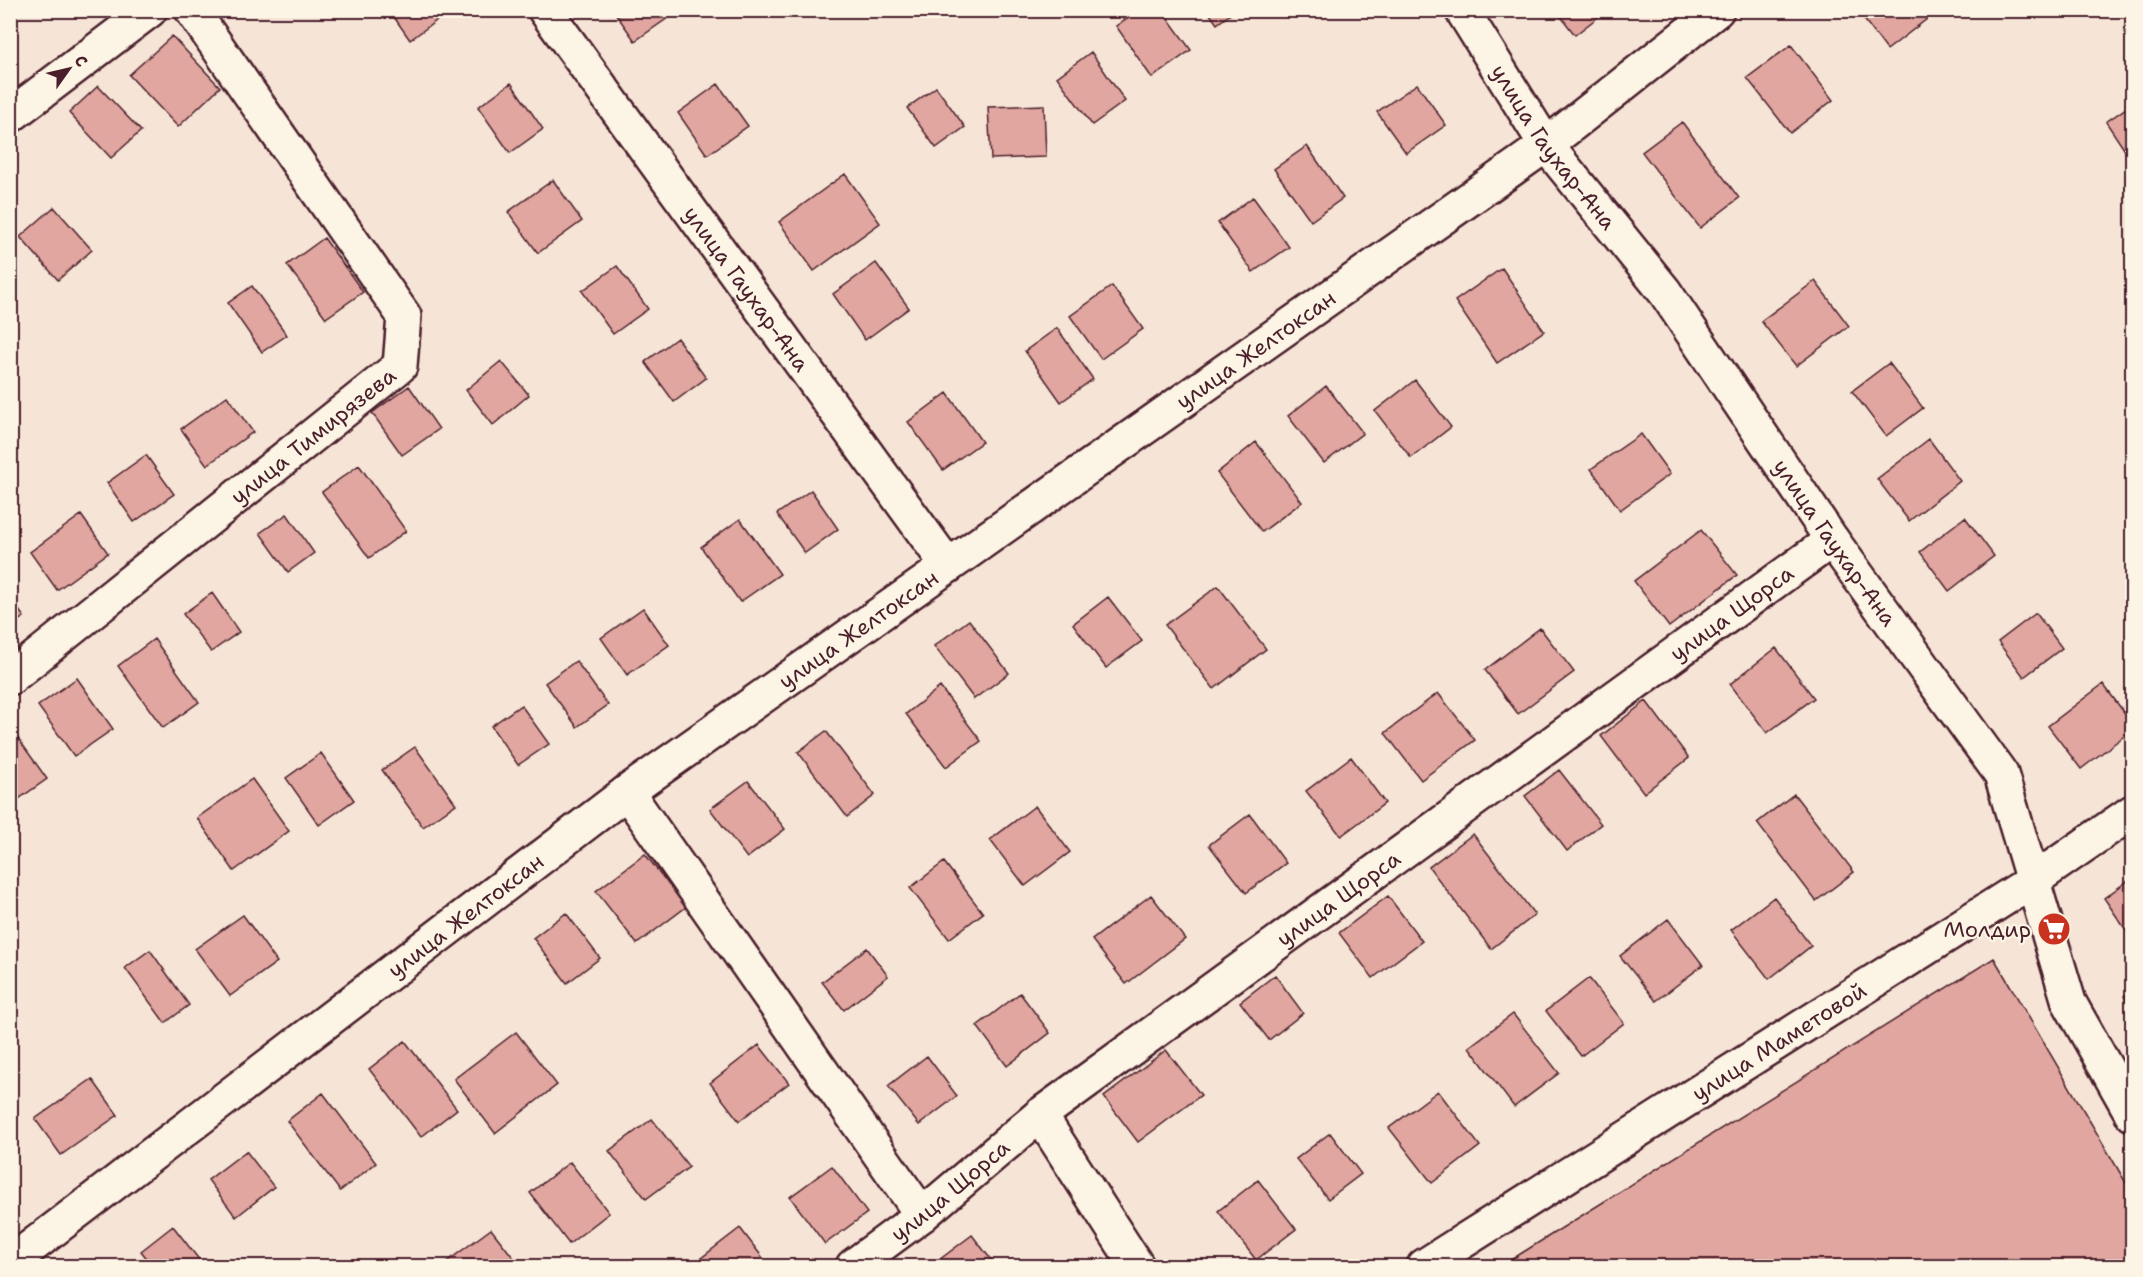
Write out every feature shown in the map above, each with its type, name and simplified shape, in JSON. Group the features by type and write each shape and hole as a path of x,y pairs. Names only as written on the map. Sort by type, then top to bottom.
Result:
{"street":[{"path":"10,116 150,10"},
{"name":"улица Тимирязева","path":"10,678 400,366 404,316 192,10"},
{"name":"улица Гаухар-Ана","path":"545,10 948,566"},
{"name":"улица Гаухар-Ана","path":"1462,10 1546,146 1665,292 1832,540 2001,774 2069,1002 2133,1114"},
{"name":"улица Желтоксан","path":"10,1263 627,792 1546,146 1717,10"},
{"name":"улица Щорса","path":"853,1266 922,1215 1040,1115 1832,540"},
{"path":"627,792 922,1215"},
{"name":"улица Маметовой","path":"1424,1266 2034,880 2133,812"},
{"path":"1040,1115 1137,1266"}],"building":[{"path":"389,10 451,10 410,40"},
{"path":"613,10 673,10 675,13 635,41"},
{"path":"1139,10 1162,10 1191,50 1152,78 1116,26"},
{"path":"1207,10 1236,10 1217,24"},
{"path":"1556,10 1607,10 1575,35"},
{"path":"1857,10 1929,10 1932,15 1887,50"},
{"path":"172,36 220,87 178,127 129,75"},
{"path":"1791,45 1833,100 1790,133 1747,78"},
{"path":"1091,52 1125,101 1092,125 1057,77"},
{"path":"511,83 543,129 510,153 478,107"},
{"path":"718,84 748,126 707,155 678,113"},
{"path":"1417,84 1446,125 1406,153 1377,112"},
{"path":"98,86 141,131 111,158 69,113"},
{"path":"936,87 965,127 936,148 907,108"},
{"path":"2132,104 2132,161 2106,122"},
{"path":"1044,105 1046,157 991,159 988,107"},
{"path":"1682,122 1739,198 1700,228 1642,152"},
{"path":"1307,146 1343,198 1311,221 1274,169"},
{"path":"845,174 880,223 814,271 779,222"},
{"path":"553,180 582,221 538,253 508,212"},
{"path":"1253,197 1289,247 1253,272 1218,223"},
{"path":"54,207 92,250 58,280 20,237"},
{"path":"324,238 363,292 326,318 287,265"},
{"path":"876,263 909,308 865,340 833,294"},
{"path":"617,266 648,309 613,334 582,291"},
{"path":"1502,268 1544,331 1497,363 1455,301"},
{"path":"1815,281 1849,326 1796,366 1761,321"},
{"path":"252,286 287,335 262,352 228,303"},
{"path":"1112,286 1143,329 1101,359 1070,316"},
{"path":"1057,328 1093,379 1061,402 1025,351"},
{"path":"677,338 706,378 674,402 645,362"},
{"path":"501,361 529,395 493,425 466,390"},
{"path":"1889,363 1923,408 1886,436 1852,391"},
{"path":"1415,380 1451,427 1411,458 1375,411"},
{"path":"409,386 439,429 402,455 372,413"},
{"path":"1326,386 1363,433 1324,463 1288,416"},
{"path":"947,393 982,442 943,470 908,422"},
{"path":"227,396 253,432 207,465 181,429"},
{"path":"1641,434 1670,474 1620,510 1591,469"},
{"path":"1929,439 1960,481 1909,521 1877,479"},
{"path":"1256,442 1302,502 1262,532 1217,473"},
{"path":"146,455 174,494 134,522 107,483"},
{"path":"359,465 406,531 369,558 322,492"},
{"path":"811,490 838,529 805,553 777,514"},
{"path":"287,514 314,553 288,572 260,533"},
{"path":"81,515 108,553 57,590 30,552"},
{"path":"1965,517 1994,556 1949,591 1920,552"},
{"path":"740,519 780,574 740,602 701,547"},
{"path":"1701,530 1737,575 1669,627 1634,581"},
{"path":"1218,586 1266,649 1214,689 1165,625"},
{"path":"212,593 239,632 211,652 183,614"},
{"path":"1108,597 1142,641 1106,668 1073,624"},
{"path":"10,598 24,617 10,626"},
{"path":"643,608 669,645 627,675 601,638"},
{"path":"2036,613 2062,648 2024,677 1998,642"},
{"path":"969,620 1009,673 974,699 934,646"},
{"path":"1540,628 1574,672 1518,714 1485,670"},
{"path":"154,639 199,702 163,728 118,666"},
{"path":"1776,648 1814,698 1767,733 1730,684"},
{"path":"576,661 608,705 577,727 545,683"},
{"path":"77,678 113,729 74,756 38,706"},
{"path":"2103,684 2132,723 2132,730 2081,769 2048,726"},
{"path":"940,687 981,741 946,767 906,714"},
{"path":"1438,693 1475,740 1421,780 1385,733"},
{"path":"1646,701 1689,758 1644,793 1601,736"},
{"path":"521,705 549,744 518,765 491,726"},
{"path":"826,731 875,795 847,817 798,752"},
{"path":"15,734 47,779 10,805 10,737"},
{"path":"415,747 456,804 423,827 382,770"},
{"path":"321,753 354,800 319,825 286,778"},
{"path":"1351,757 1385,803 1341,836 1306,791"},
{"path":"1559,770 1601,824 1567,851 1525,796"},
{"path":"252,779 289,831 234,871 197,818"},
{"path":"748,781 785,829 747,858 710,809"},
{"path":"1794,794 1854,872 1816,901 1757,823"},
{"path":"1035,806 1070,852 1025,886 990,840"},
{"path":"1250,814 1286,863 1246,893 1209,845"},
{"path":"1473,834 1535,915 1491,949 1429,867"},
{"path":"645,854 686,907 637,944 596,891"},
{"path":"944,862 983,913 949,939 910,888"},
{"path":"2132,878 2132,934 2130,936 2104,898"},
{"path":"1151,895 1185,939 1126,984 1092,940"},
{"path":"1388,896 1422,941 1373,978 1339,933"},
{"path":"1774,897 1811,946 1769,979 1731,930"},
{"path":"566,913 600,958 567,983 533,938"},
{"path":"243,915 277,962 230,996 195,949"},
{"path":"1668,919 1703,965 1656,1001 1620,956"},
{"path":"867,948 888,976 844,1010 822,982"},
{"path":"150,950 189,1005 165,1023 125,968"},
{"path":"1994,958 2132,1193 2132,1266 1501,1266"},
{"path":"1275,975 1303,1013 1269,1040 1240,1002"},
{"path":"1589,978 1624,1023 1581,1056 1546,1011"},
{"path":"2132,991 2132,1010 2124,996"},
{"path":"1020,993 1050,1033 1007,1066 977,1026"},
{"path":"1513,1014 1559,1073 1514,1107 1469,1047"},
{"path":"516,1032 557,1085 495,1133 454,1079"},
{"path":"405,1041 457,1109 421,1137 369,1069"},
{"path":"759,1045 789,1083 739,1121 710,1083"},
{"path":"1166,1050 1201,1095 1138,1142 1104,1097"},
{"path":"927,1056 957,1096 919,1125 888,1086"},
{"path":"92,1079 118,1115 61,1155 35,1119"},
{"path":"1438,1091 1480,1146 1432,1183 1389,1128"},
{"path":"323,1093 376,1163 340,1191 287,1121"},
{"path":"652,1119 689,1167 646,1199 609,1151"},
{"path":"1330,1133 1361,1174 1328,1199 1296,1159"},
{"path":"246,1151 274,1187 236,1217 208,1180"},
{"path":"570,1162 609,1213 569,1244 530,1193"},
{"path":"832,1166 867,1213 825,1244 790,1197"},
{"path":"1258,1180 1296,1229 1256,1260 1218,1211"},
{"path":"173,1226 204,1266 153,1266 141,1251"},
{"path":"740,1228 769,1266 699,1266 696,1262"},
{"path":"491,1229 520,1266 441,1266"},
{"path":"972,1235 996,1266 931,1266"}],"place":[{"name":"Молдир","path":"2054,929"}]}
